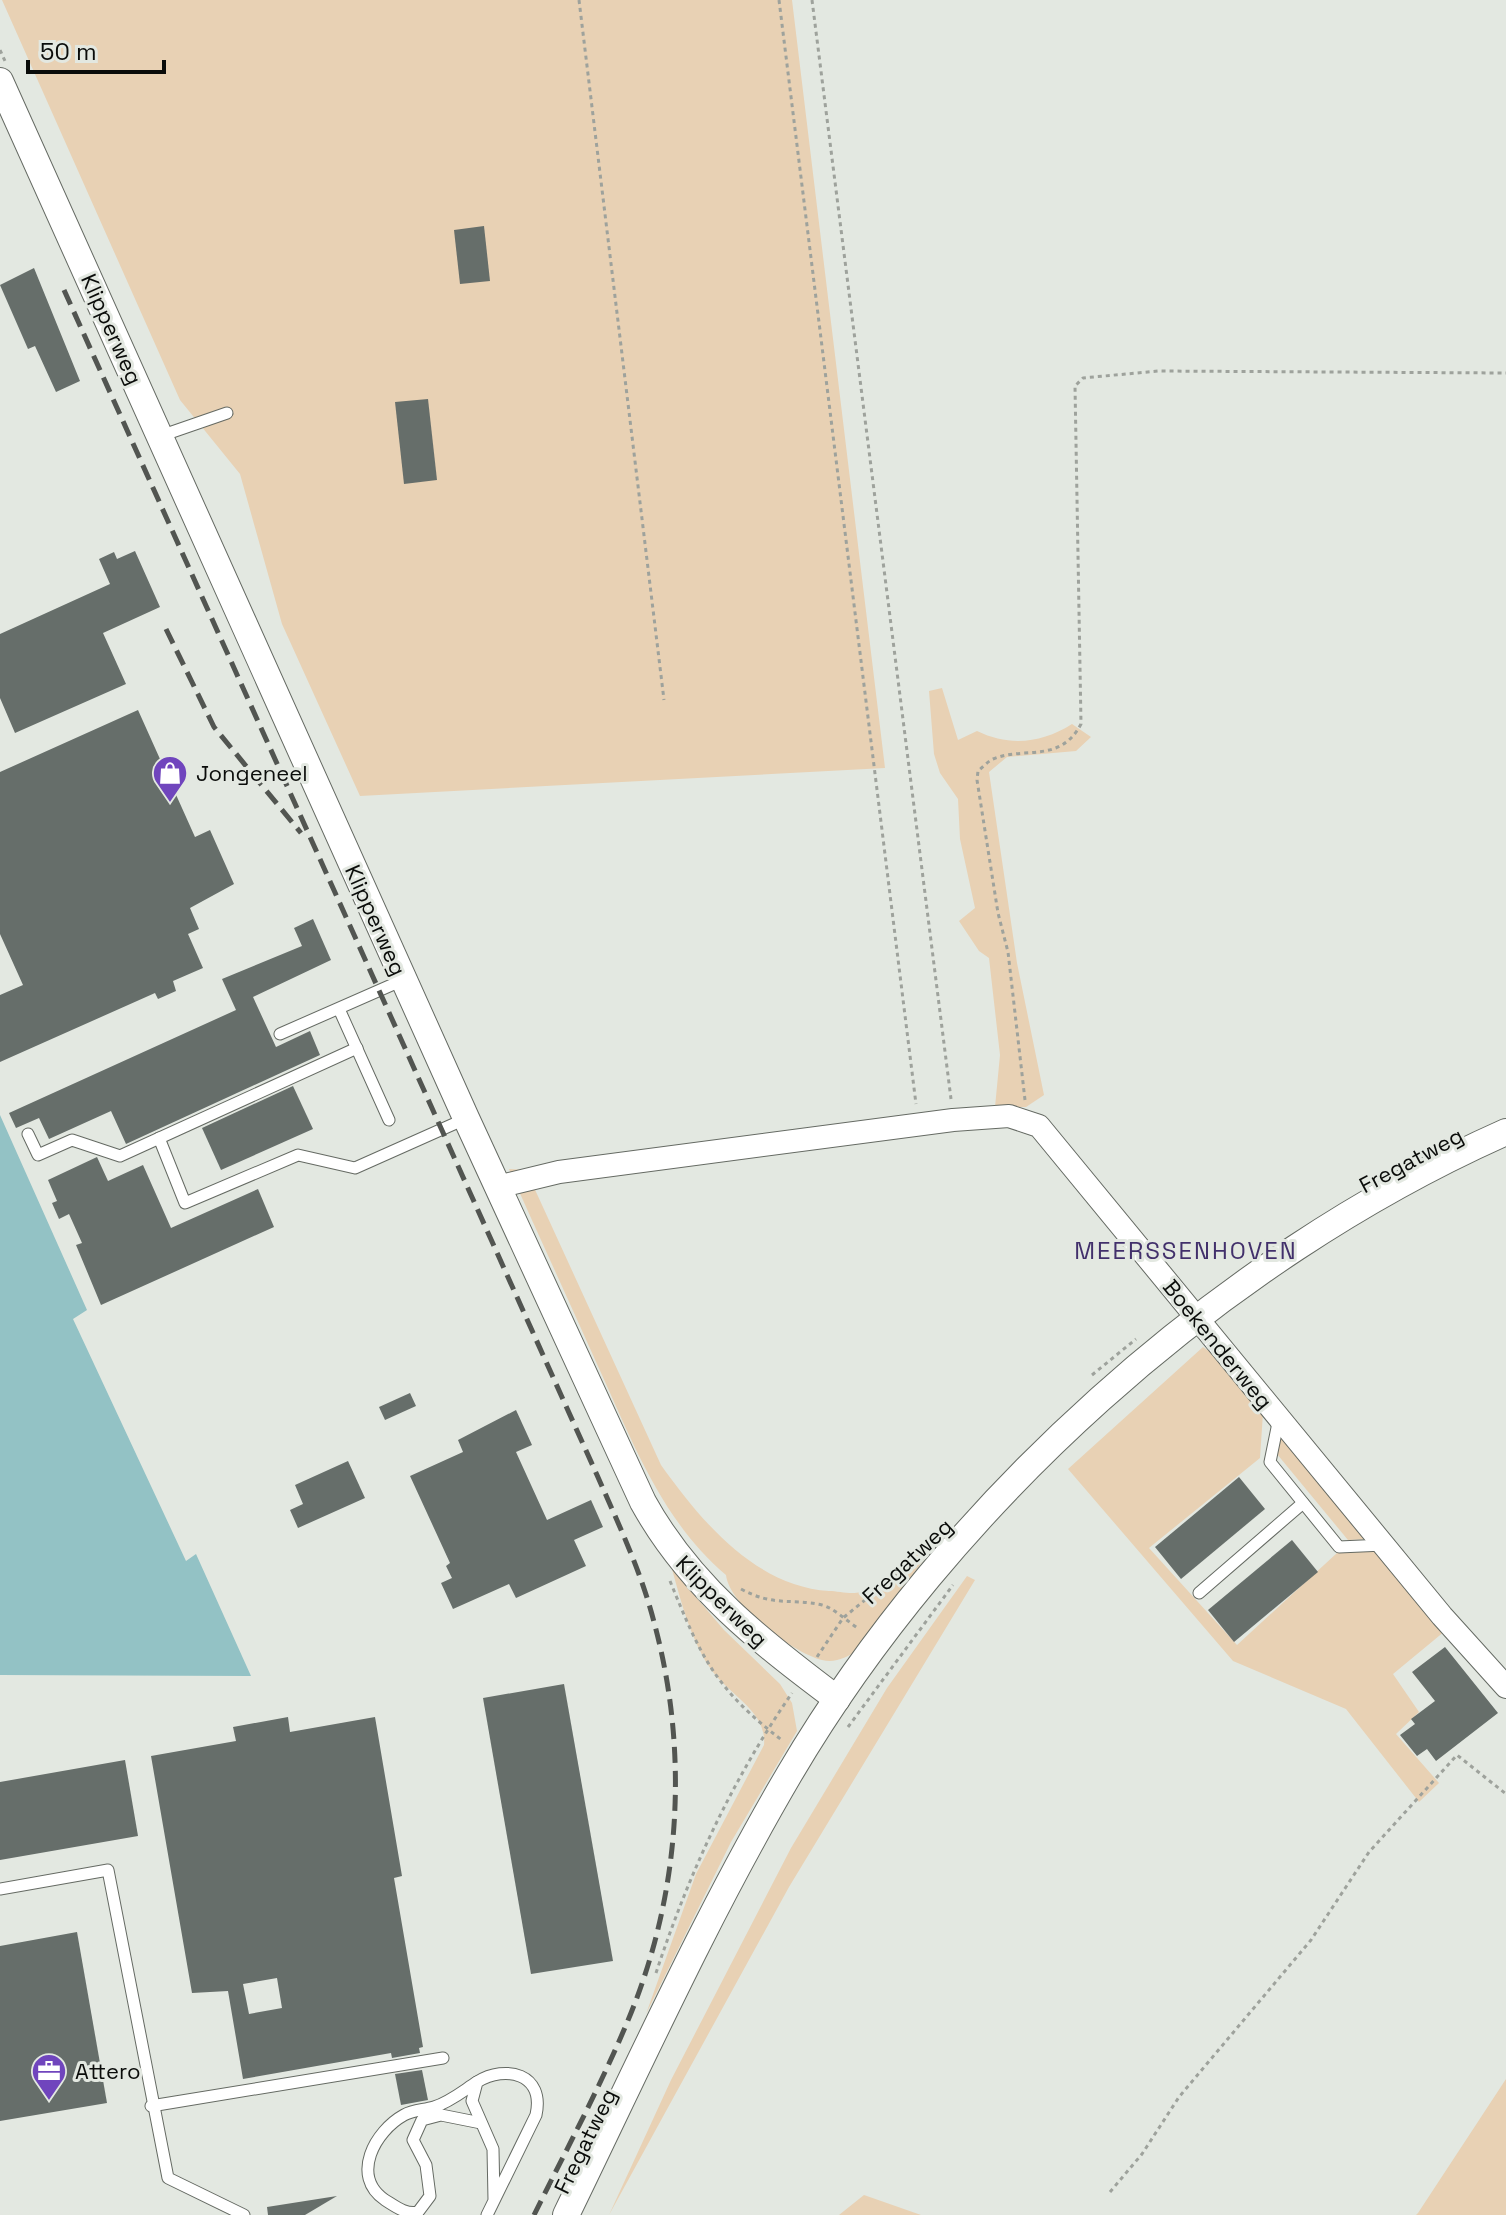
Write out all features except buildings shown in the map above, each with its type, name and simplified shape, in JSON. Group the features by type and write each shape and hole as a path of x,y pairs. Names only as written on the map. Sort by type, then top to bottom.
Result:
{"street":[{"name":"Klipperweg","path":"0,81 403,980 632,1481 668,1545 708,1593 768,1649 837,1699"},
{"path":"497,1187 559,1172 953,1120 1009,1116 1024,1120"},
{"name":"Boekenderweg","path":"1024,1120 1039,1126 1055,1144 1384,1545 1506,1687"},
{"name":"Fregatweg","path":"566,2215 727,1885 802,1754 877,1641 962,1538 1121,1381 1197,1319 1301,1245 1376,1199 1506,1132"}],"lane":[{"path":"172,432 227,413"},
{"path":"280,1034 403,980"},
{"path":"339,1009 389,1120"},
{"path":"28,1134 38,1155 72,1140 120,1156 357,1048"},
{"path":"159,1138 185,1203 298,1155 355,1168 466,1118"},
{"path":"1279,1418 1270,1462 1339,1547 1384,1545"},
{"path":"1199,1593 1303,1503"},
{"path":"0,1889 108,1870 151,2106 168,2178 244,2215"},
{"path":"151,2106 443,2058"},
{"path":"481,2123 441,2115 422,2120 413,2140 426,2165 430,2196 418,2212 406,2213 375,2189 368,2173 368,2157 388,2128 406,2113 442,2104 495,2073 513,2073 533,2084 538,2097 536,2115 487,2215"},
{"path":"477,2082 472,2101 493,2149 494,2200"}],"path":[{"path":"579,0 664,700"},
{"path":"779,0 919,1125"},
{"path":"812,0 953,1120"},
{"path":"1024,1120 1025,1102 1008,952 998,913 977,780 978,771 994,759 1048,751 1076,734 1081,724 1075,386 1083,378 1158,371 1506,373"},
{"path":"1085,1382 1137,1338"},
{"path":"668,1545 668,1577 699,1652 732,1697 802,1754"},
{"name":"Fregatweg","path":"653,1982 694,1868 723,1806 768,1729 843,1618 916,1559"},
{"path":"844,1731 873,1698 957,1580"},
{"name":"Klipperweg","path":"738,1588 757,1598 789,1604 823,1605 843,1618"},
{"path":"1110,2192 1142,2154 1179,2097 1311,1940 1369,1852 1422,1790 1457,1755 1506,1794"}],"shaded area":[{"path":"2,0 792,0 885,768 360,796 282,624 240,474 180,400"},
{"path":"942,688 958,740 977,731 1002,739 1026,741 1072,724 1091,737 1076,751 1007,757 989,772 1017,963 1044,1095 1026,1107 995,1107 1000,1055 989,958 979,951 959,921 975,908 960,839 958,799 940,773 934,754 929,691"},
{"path":"509,1169 526,1170 661,1465 694,1508 732,1547 777,1577 802,1586 853,1593 869,1588 886,1577 922,1541 928,1554 853,1653 836,1660 822,1660 780,1638 738,1600 726,1575 683,1530 636,1450"},
{"path":"1203,1347 1216,1356 1263,1413 1260,1458 1149,1548 1237,1645 1337,1553 1379,1551 1445,1631 1393,1674 1419,1712 1396,1734 1439,1783 1419,1802 1346,1709 1233,1661 1068,1469"},
{"path":"1282,1431 1369,1539 1348,1540 1277,1454"},
{"path":"672,1569 724,1630 780,1684 792,1703 797,1731 731,1842 646,2014 696,1874 764,1745 760,1723 754,1714 720,1681 699,1649"},
{"path":"967,1576 975,1580 789,1887 609,2215 671,2080 791,1848 887,1688"},
{"path":"1506,2079 1506,2215 1416,2215 1418,2213"},
{"path":"864,2195 921,2215 839,2215"}],"water":[{"path":"0,1115 87,1310 73,1319 186,1561 196,1554 251,1676 0,1675"}],"railway":[{"path":"64,290 621,1529 654,1622 672,1720 675,1770 674,1819 661,1918 648,1966 620,2039 534,2215"},
{"path":"166,629 214,727 301,833"}],"place":[{"name":"Jongeneel","path":"170,804"},
{"name":"Attero","path":"49,2102"}],"district":[{"name":"MEERSSENHOVEN","path":"1186,1250"}]}
